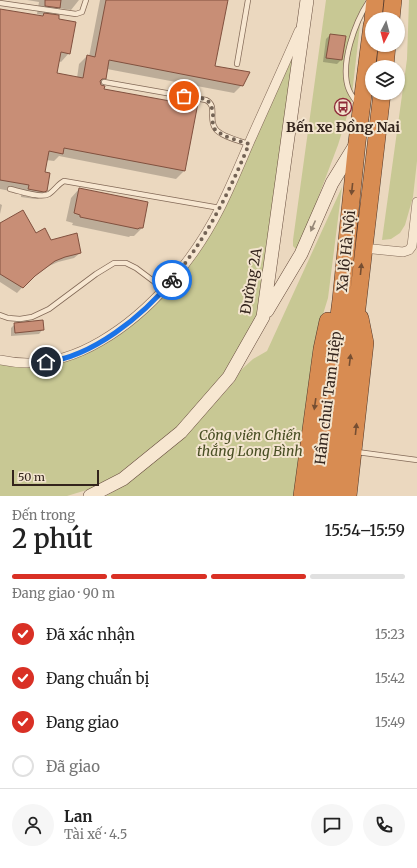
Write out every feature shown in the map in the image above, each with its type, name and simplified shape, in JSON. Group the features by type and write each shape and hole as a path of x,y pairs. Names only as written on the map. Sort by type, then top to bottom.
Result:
{"highway":[{"path":"374,12 375,0"},
{"path":"392,12 393,0"},
{"name":"Xa lộ Hà Nội","path":"302,496 322,349 329,317 340,300 369,52"},
{"name":"Xa lộ Hà Nội","path":"348,496 365,343 363,325 357,308 381,100"},
{"name":"Hầm chui Tam Hiệp","path":"316,496 340,300"},
{"name":"Hầm chui Tam Hiệp","path":"332,496 357,308"}],"street":[{"name":"Đường 2A","path":"90,496 122,479 181,432 229,377 263,317 307,0"},
{"path":"0,360 37,364 54,362 69,357 116,333 164,289 194,251 220,208 304,21"},
{"path":"263,317 301,254 332,183 357,142"},
{"path":"363,248 403,252 414,246 417,202"}],"lane":[{"path":"0,3 76,14 82,12 86,0"},
{"path":"237,64 248,0"},
{"path":"361,108 349,90 347,83 347,69 351,38 370,0"},
{"path":"104,82 206,100 210,102 213,107 214,128 221,134 249,144"},
{"path":"10,189 40,196 48,195 58,184 64,181 220,208"},
{"path":"0,315 8,318 20,319 32,317 49,309 96,274 114,263 126,263 136,268 164,289"},
{"path":"353,452 417,460"}],"green space":[{"path":"326,0 365,0 360,25 351,103 338,145 299,248 296,249 293,246 293,240"},
{"path":"409,0 417,0 417,161 413,197 405,225 400,233 391,239 382,240 401,100 405,100 405,73 407,59"},
{"path":"297,43 257,315 223,374 177,427 118,474 93,488 67,496 0,496 0,362 45,365 136,320 217,222"},
{"name":"Công viên Chiến thắng Long Bình","path":"342,187 328,298 320,324 295,496 106,496 127,484 185,437 234,382 241,370 253,359 267,351"}],"building":[{"path":"45,0 61,0 60,8 45,6"},
{"path":"106,0 228,0 215,66 250,72 243,86 109,60 106,79 102,79 100,81 101,85 105,86 104,89 170,101 170,98 198,103 185,171 64,148 63,154 49,151 45,172 50,173 47,191 44,192 28,189 29,185 0,180 0,9 43,16 44,13 59,15 59,19 76,22 70,54 61,52 57,73 83,78 87,55 95,57"},
{"path":"330,34 346,36 342,60 326,58"},
{"path":"79,188 148,202 143,228 138,229 80,217 80,215 74,213"},
{"path":"23,210 36,233 45,228 51,240 77,233 81,253 55,261 35,276 23,288 0,274 0,223"},
{"path":"43,320 44,330 15,333 14,323"}],"way so far":[{"path":"172,280 183,267 212,223 249,144 221,134 214,128 213,107 210,102 184,96"}],"place":[{"name":"Bến xe Đồng Nai","path":"343,107"}],"route":[{"path":"46,362 54,362 69,357 116,333 172,280"}]}
